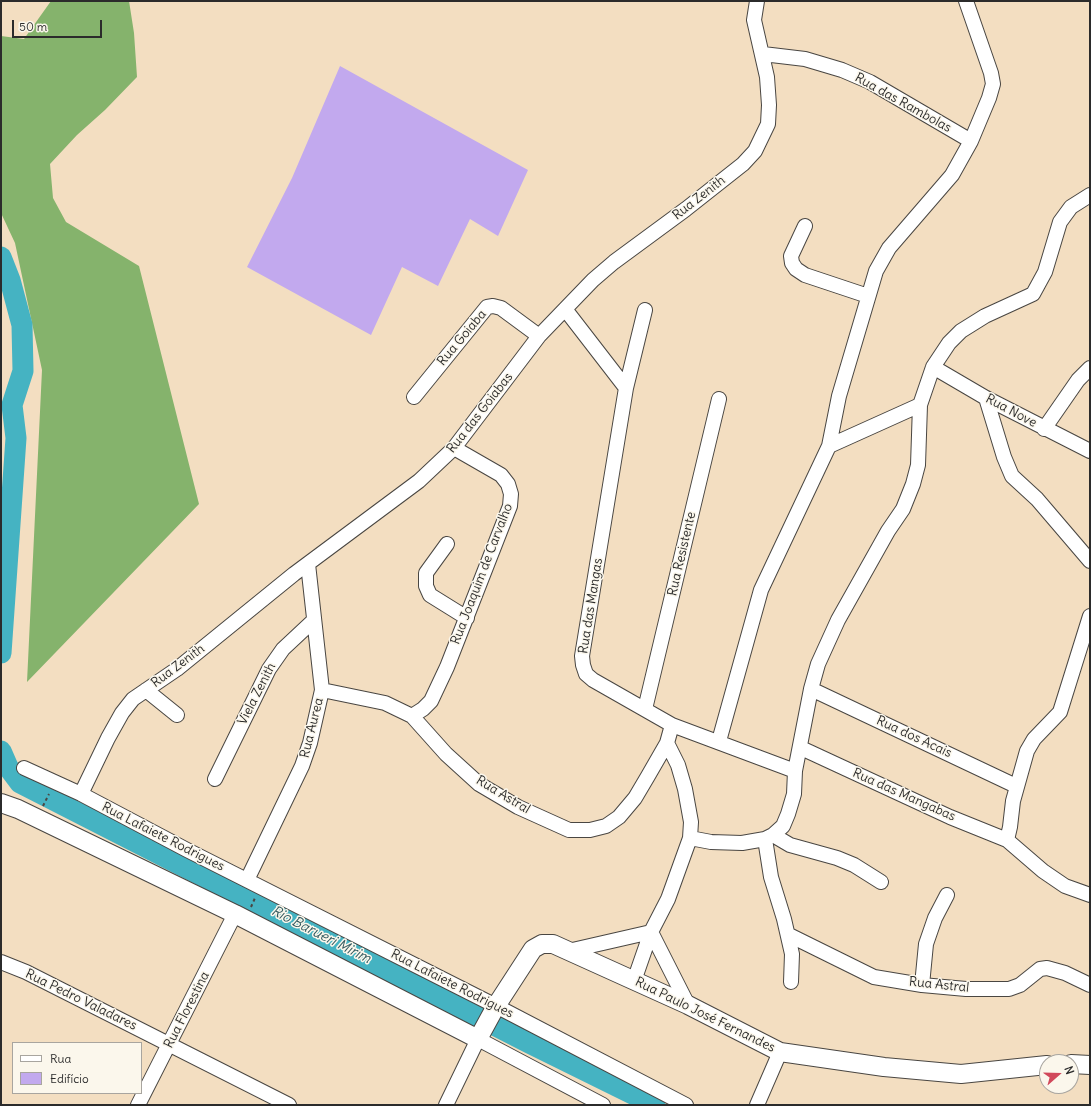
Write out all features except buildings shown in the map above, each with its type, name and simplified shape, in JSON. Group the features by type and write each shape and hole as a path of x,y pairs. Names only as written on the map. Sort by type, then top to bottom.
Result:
{"main road":[{"path":"1,803 18,809 235,914 480,1036"},
{"name":"Rua Paulo José Fernandes","path":"480,1036 494,1010 533,949 542,944 552,944 688,1005 780,1052 884,1067 961,1074 1039,1066"},
{"path":"1079,1064 1090,1065"}],"street":[{"name":"Rua Zenith","path":"565,309 614,262 686,209 743,164 755,151 768,124 768,77 754,20 757,1"},
{"path":"719,741 761,590 829,446 839,396 876,271 889,248 940,190 960,162 971,141 993,84 987,61 966,1"},
{"name":"Rua das Rambolas","path":"763,54 805,59 842,70 870,82 971,141"},
{"path":"690,838 711,842 742,843 769,837 782,826 788,814 794,794 795,771 801,748 811,689 826,643 888,531 903,509 913,484 918,465 920,405 933,367 949,343 961,331 985,316 1033,294 1045,272 1060,222 1071,207 1090,195"},
{"path":"804,226 791,256 792,263 796,269 805,275 868,296"},
{"name":"Rua Goiaba","path":"414,397 487,307 493,306 501,308 539,336"},
{"path":"565,309 626,388"},
{"name":"Rua das Goiabas","path":"308,564 419,481 454,448 539,336 565,309"},
{"name":"Rua das Mangas","path":"645,310 626,388 582,656 586,674 593,680 672,725 719,741 795,771"},
{"name":"Rua Nove","path":"933,367 986,398 1044,429 1090,451"},
{"path":"1044,429 1078,380 1090,368"},
{"path":"986,398 1004,457 1012,476 1037,499 1090,561"},
{"name":"Rua Resistente","path":"645,709 719,399"},
{"path":"829,446 920,405"},
{"name":"Rua Joaquim de Carvalho","path":"412,716 423,709 430,701 447,667 510,506 511,494 508,484 501,475 454,448"},
{"path":"447,544 426,573 426,586 430,595 466,618"},
{"name":"Rua Zenith","path":"81,794 122,713 133,699 176,669 308,564"},
{"name":"Rua Aurea","path":"247,880 302,766 310,743 322,690 308,564"},
{"path":"1007,840 1016,786 1027,750 1034,739 1060,712 1089,619"},
{"name":"Viela Zenith","path":"215,779 269,669 283,650 314,620"},
{"name":"Rua dos Acais","path":"811,689 1016,786"},
{"path":"146,690 177,715"},
{"name":"Rua Astral","path":"322,690 385,703 412,716 446,754 480,784 518,807 569,830 590,830 606,826 619,817 635,798 667,743 672,725"},
{"path":"634,981 651,932 668,899 690,838 691,822 685,789 678,765 667,743"},
{"name":"Rua das Mangabas","path":"801,748 950,817 1007,840 1048,875 1065,886 1090,895"},
{"name":"Rua Lafaiete Rodrigues","path":"24,768 81,794 494,1010 686,1105"},
{"path":"769,837 854,865 881,882"},
{"path":"769,837 771,877 792,954 791,982"},
{"path":"922,985 926,944 935,918 948,895"},
{"name":"Rua Florestina","path":"138,1105 235,914"},
{"path":"568,951 651,932"},
{"path":"651,932 688,1005"},
{"name":"Rua Astral","path":"788,935 874,977 922,985 966,989 1009,989 1020,985 1040,969 1047,968 1065,973 1090,985"},
{"name":"Rua Pedro Valadares","path":"1,962 26,972 289,1105"},
{"path":"446,1105 480,1036 603,1105"},
{"path":"757,1105 780,1052"}],"path":[{"path":"42,806 51,788"}],"green space":[{"path":"51,1 129,1 134,33 137,77 105,110 77,135 50,164 53,198 66,222 139,266 199,504 27,682 42,370 15,243 1,213 1,36 24,39"}],"waterway":[{"name":"Rio Barueri Mirim","path":"1,257 10,280 22,325 23,371 12,405 16,438 1,653"},
{"name":"Rio Barueri Mirim","path":"1,751 8,767 20,783 529,1043 655,1105"}]}
